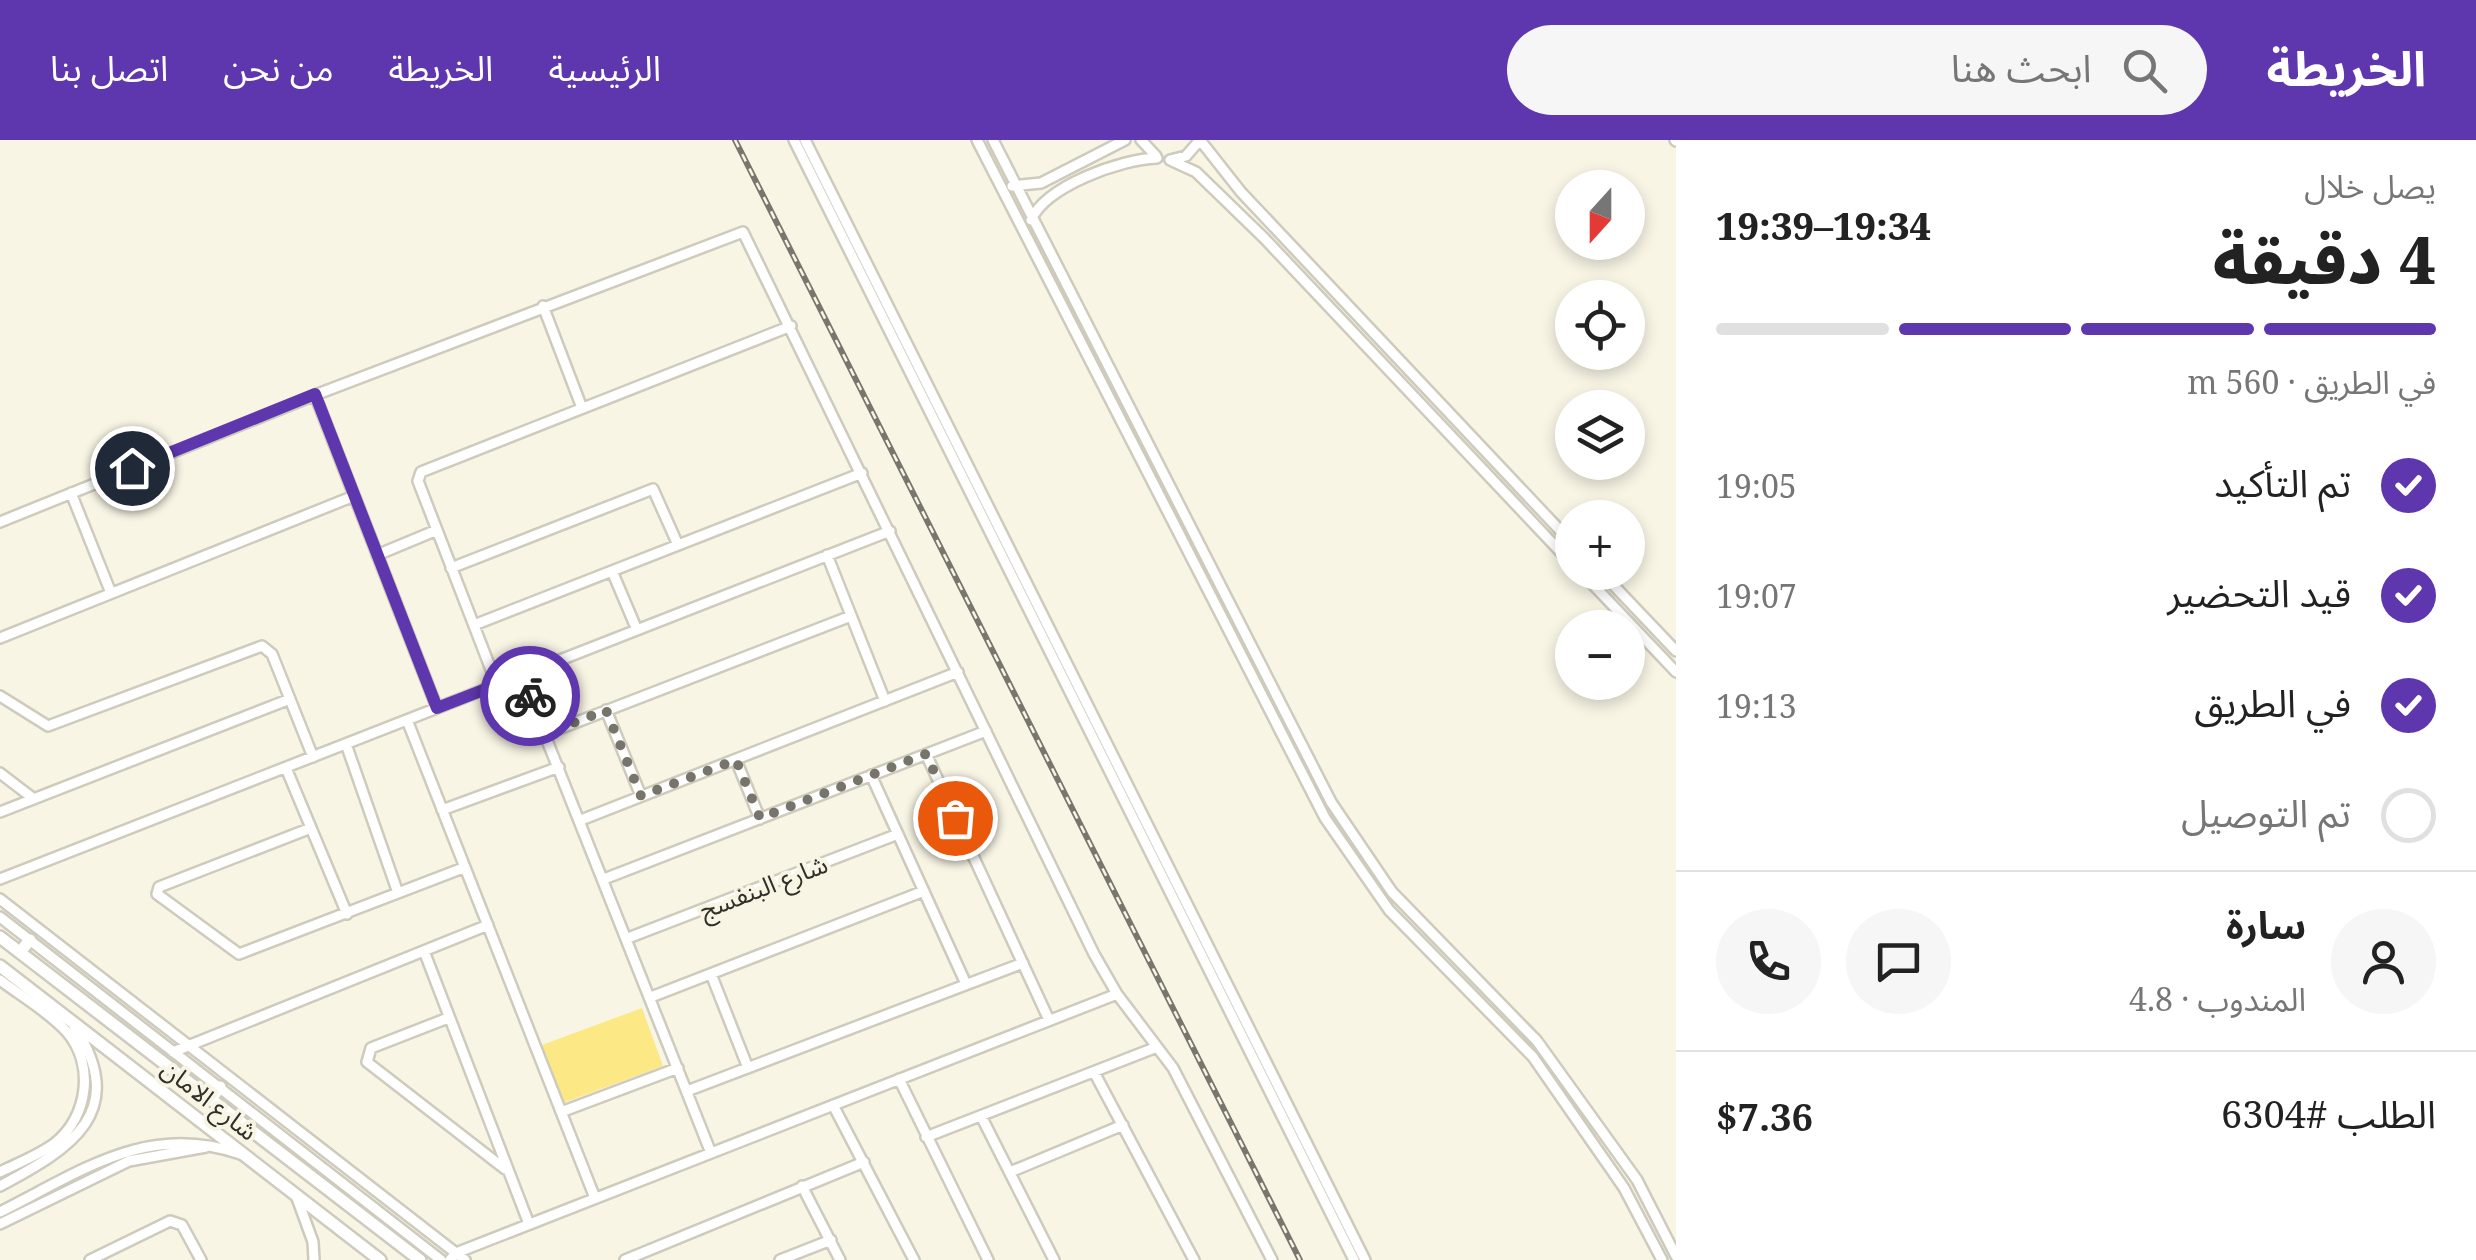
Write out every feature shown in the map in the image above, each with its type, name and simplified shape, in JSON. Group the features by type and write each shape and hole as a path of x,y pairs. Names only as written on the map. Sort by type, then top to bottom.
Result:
{"street":[{"path":"794,140 1354,1260"},
{"path":"805,140 1365,1260"},
{"path":"977,140 1336,835 1381,901 1533,1057 1624,1188 1662,1260"},
{"path":"1012,186 1041,183 1126,140"},
{"path":"1141,140 1158,158"},
{"path":"1172,161 1192,152 1200,140"},
{"path":"1200,140 1206,154 1275,229 1555,525"},
{"path":"984,154 995,144 1012,186 1348,828 1392,892 1537,1040 1636,1180 1676,1256"},
{"path":"1031,220 1051,196 1118,164 1158,158 1196,172 1264,238 1555,546"},
{"path":"1264,238 1275,229"},
{"path":"0,522 315,394 739,231 748,236 1117,994 1158,1047 1272,1260"},
{"path":"543,306 582,408"},
{"path":"1064,312 1076,306"},
{"path":"497,685 418,481 421,472 791,326"},
{"path":"315,394 437,708"},
{"path":"474,625 862,473"},
{"path":"451,568 653,489 678,545"},
{"path":"71,494 111,593"},
{"path":"0,638 354,496"},
{"path":"378,555 436,530"},
{"path":"0,880 890,531"},
{"path":"828,555 884,701"},
{"path":"612,571 636,630"},
{"path":"1598,590 1676,672"},
{"path":"1618,590 1676,650"},
{"path":"546,734 851,616"},
{"path":"0,696 48,726 262,646 272,654 313,757"},
{"path":"581,820 958,672"},
{"path":"522,675 711,1153"},
{"path":"0,812 290,699"},
{"path":"606,710 641,796"},
{"path":"408,720 595,1198"},
{"path":"604,879 986,731"},
{"path":"346,744 398,893"},
{"path":"926,754 1049,1020"},
{"path":"736,760 760,818"},
{"path":"442,810 559,767"},
{"path":"286,768 347,914"},
{"path":"0,773 34,799"},
{"path":"871,776 966,984"},
{"path":"311,828 159,887 157,894 232,954 244,954 464,868"},
{"path":"1336,835 1348,828"},
{"name":"شارع البنفسج","path":"628,938 898,834"},
{"path":"651,998 924,891"},
{"path":"0,899 457,1258 529,1224 1117,994"},
{"path":"0,917 441,1260"},
{"path":"173,1052 488,925"},
{"name":"شارع الامان","path":"0,937 420,1260"},
{"path":"20,952 30,940"},
{"path":"424,951 529,1224"},
{"path":"687,1092 1022,963"},
{"name":"شارع الامان","path":"0,966 380,1260"},
{"path":"712,974 748,1068"},
{"path":"0,980 66,1031 83,1063 85,1082 77,1117 66,1132 53,1145 0,1172"},
{"path":"448,1018 371,1048 368,1062 508,1171"},
{"path":"0,1186 59,1163 83,1128 94,1095 90,1054 71,1021"},
{"path":"926,1137 1158,1047"},
{"path":"561,1112 678,1068"},
{"path":"1094,1072 1194,1260"},
{"path":"899,1080 988,1260"},
{"path":"211,1099 220,1088"},
{"path":"834,1105 914,1260"},
{"path":"981,1116 1054,1260"},
{"path":"1010,1172 1122,1125"},
{"path":"0,1224 64,1180 149,1144 182,1141 246,1156"},
{"path":"0,1212 22,1207 128,1161 215,1146"},
{"path":"625,1260 864,1162"},
{"path":"59,1163 64,1180"},
{"path":"802,1186 840,1260"},
{"path":"296,1196 308,1222 314,1260"},
{"path":"90,1260 174,1221 184,1228 201,1260"},
{"path":"780,1260 831,1240"}],"shaded area":[{"path":"642,1008 663,1066 563,1103 542,1045"}],"railway":[{"path":"735,140 1300,1260"}],"way so far":[{"path":"530,696 546,734 606,710 641,796 736,760 760,818 926,754 955,818"}],"route":[{"path":"132,468 315,394 437,708 522,675 530,696"}]}
